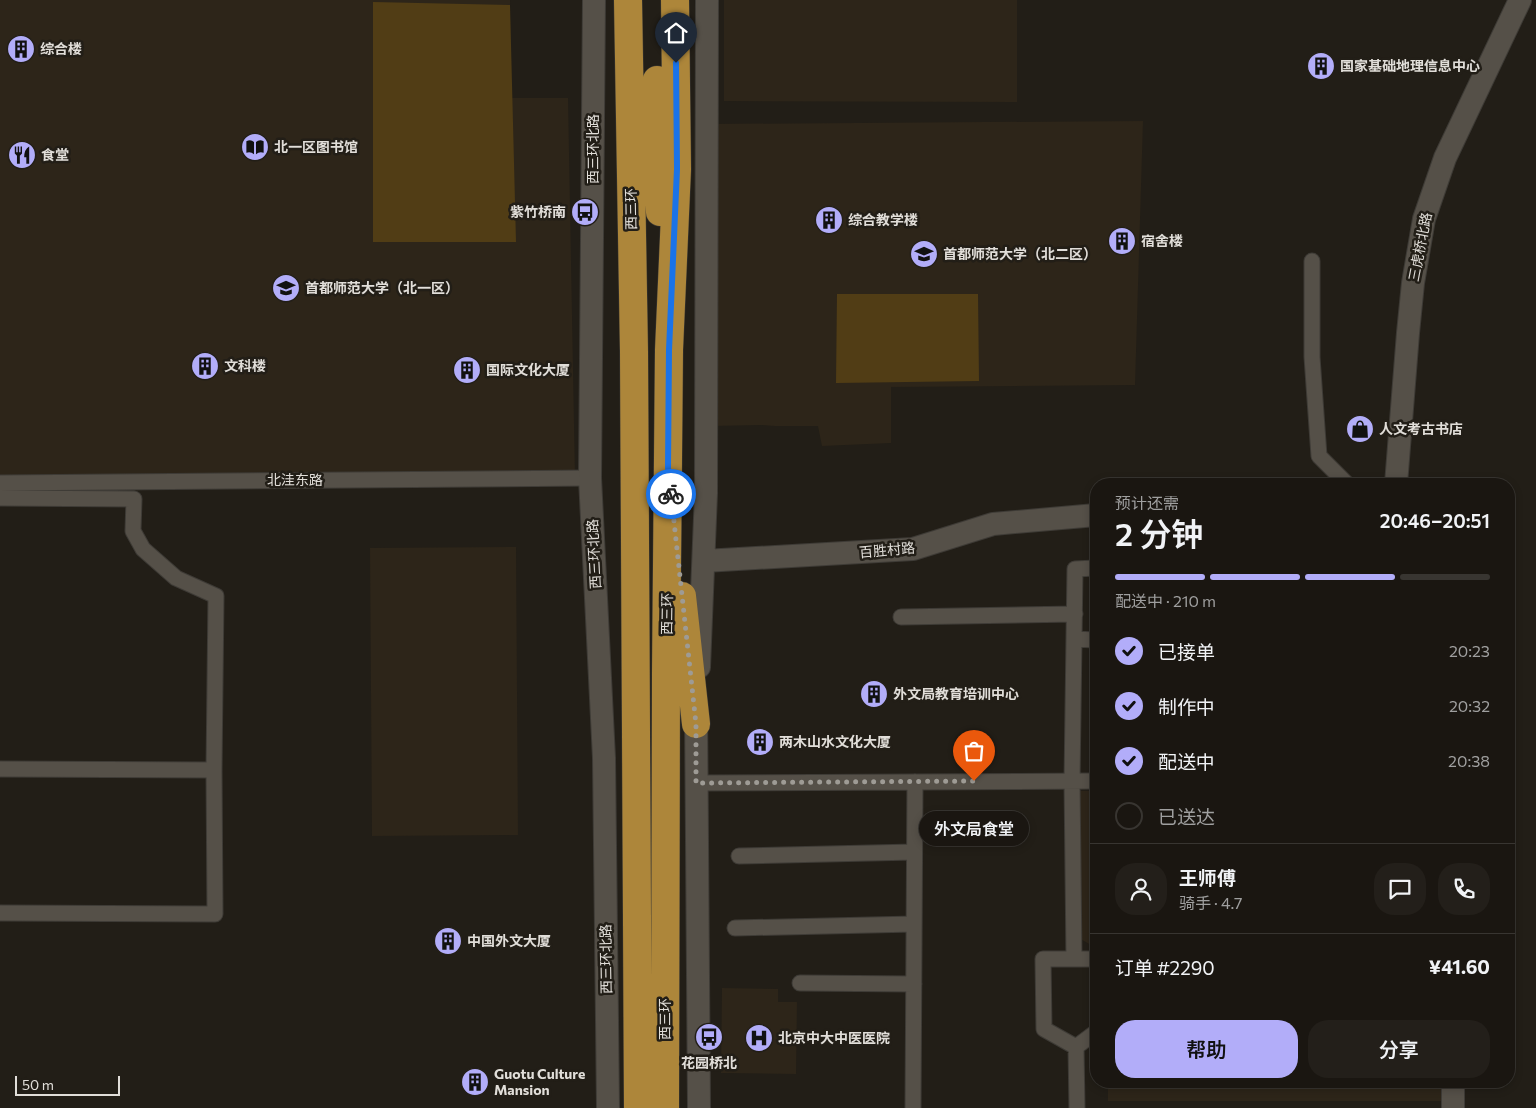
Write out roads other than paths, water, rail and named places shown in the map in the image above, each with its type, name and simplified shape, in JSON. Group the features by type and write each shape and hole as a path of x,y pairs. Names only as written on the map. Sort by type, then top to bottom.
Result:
{"highway":[{"name":"西三环","path":"628,0 634,352 638,1108"},
{"path":"646,0 652,169 669,350"},
{"path":"634,352 652,169 657,0"},
{"name":"西三环","path":"665,1108 669,350 677,169 675,0"},
{"path":"676,63 690,0"},
{"path":"668,468 696,724"}],"street":[{"name":"西三环北路","path":"594,0 590,478 604,758 608,1108"},
{"path":"699,1108 696,724 706,493 707,0"},
{"name":"三虎桥北路","path":"1396,478 1413,283 1424,219 1445,158 1520,0"},
{"path":"1312,261 1312,357 1319,456 1342,478"},
{"name":"北洼东路","path":"0,483 590,478"},
{"path":"0,498 134,499 133,531 143,549 176,578 216,596 214,914 0,913"},
{"name":"百胜村路","path":"704,561 913,549 993,524 1090,516"},
{"path":"1074,959 1072,781 1076,569 1090,568"},
{"path":"901,617 1075,614"},
{"path":"1074,639 1090,640"},
{"path":"0,769 214,770"},
{"path":"696,783 1090,781"},
{"path":"913,1108 915,782"},
{"path":"739,856 914,852"},
{"path":"735,928 914,924"},
{"path":"1076,1047 1044,1029 1043,959 1090,960"},
{"path":"800,983 914,984"},
{"path":"1076,1047 1090,1036"},
{"path":"1076,1047 1077,1108"},
{"path":"1452,1088 1452,1108"}],"place":[{"name":"综合楼","path":"21,49"},
{"name":"国家基础地理信息中心","path":"1321,66"},
{"name":"北一区图书馆","path":"255,147"},
{"name":"食堂","path":"22,155"},
{"name":"紫竹桥南","path":"585,212"},
{"name":"综合教学楼","path":"829,220"},
{"name":"宿舍楼","path":"1122,241"},
{"name":"首都师范大学（北二区）","path":"924,254"},
{"name":"首都师范大学（北一区）","path":"286,288"},
{"name":"文科楼","path":"205,366"},
{"name":"国际文化大厦","path":"467,370"},
{"name":"人文考古书店","path":"1360,429"},
{"name":"外文局教育培训中心","path":"874,694"},
{"name":"两木山水文化大厦","path":"760,742"},
{"name":"外文局食堂","path":"974,781"},
{"name":"中国外文大厦","path":"448,941"},
{"name":"花园桥北","path":"709,1037"},
{"name":"北京中大中医医院","path":"759,1038"},
{"name":"Guotu Culture Mansion","path":"475,1082"}]}
